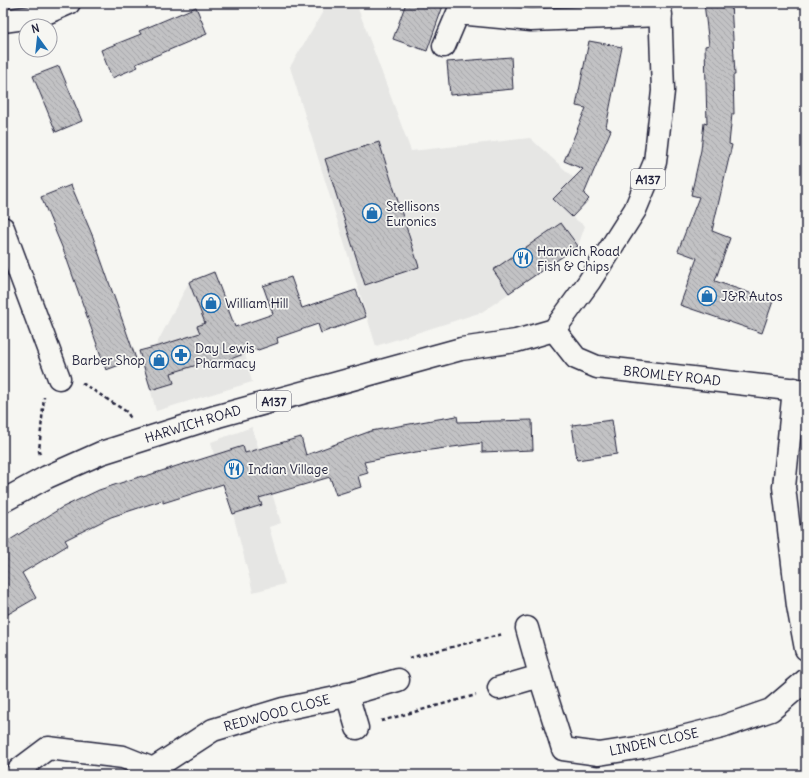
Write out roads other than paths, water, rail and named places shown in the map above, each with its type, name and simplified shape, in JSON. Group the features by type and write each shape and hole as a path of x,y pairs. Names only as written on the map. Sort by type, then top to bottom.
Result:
{"street":[{"path":"3,21 39,16 69,3"},
{"path":"444,46 459,8 531,20 661,9"},
{"name":"A137","path":"554,330 589,282 635,210 655,162 663,91 661,9"},
{"path":"3,228 60,378"},
{"name":"BROMLEY ROAD","path":"554,330 576,358 597,367 800,390"},
{"name":"HARWICH ROAD","path":"3,501 47,477 101,453 218,416 461,349 516,341 554,330"},
{"path":"800,390 784,487 798,606 806,649"},
{"name":"LINDEN CLOSE","path":"527,628 540,676 563,748 599,754 643,747 722,727 771,710 806,680"},
{"path":"499,688 540,676"},
{"name":"REDWOOD CLOSE","path":"152,772 213,730 283,709 336,698 398,680"},
{"name":"REDWOOD CLOSE","path":"347,694 358,728"},
{"path":"15,775 20,769 48,748 123,757 152,772"}],"place":[{"name":"Stellisons Euronics","path":"372,213"},
{"name":"Harwich Road Fish & Chips","path":"523,258"},
{"name":"J&R Autos","path":"707,296"},
{"name":"William Hill","path":"211,303"},
{"name":"Day Lewis Pharmacy","path":"181,355"},
{"name":"Barber Shop","path":"159,360"},
{"name":"Indian Village","path":"234,469"}]}
